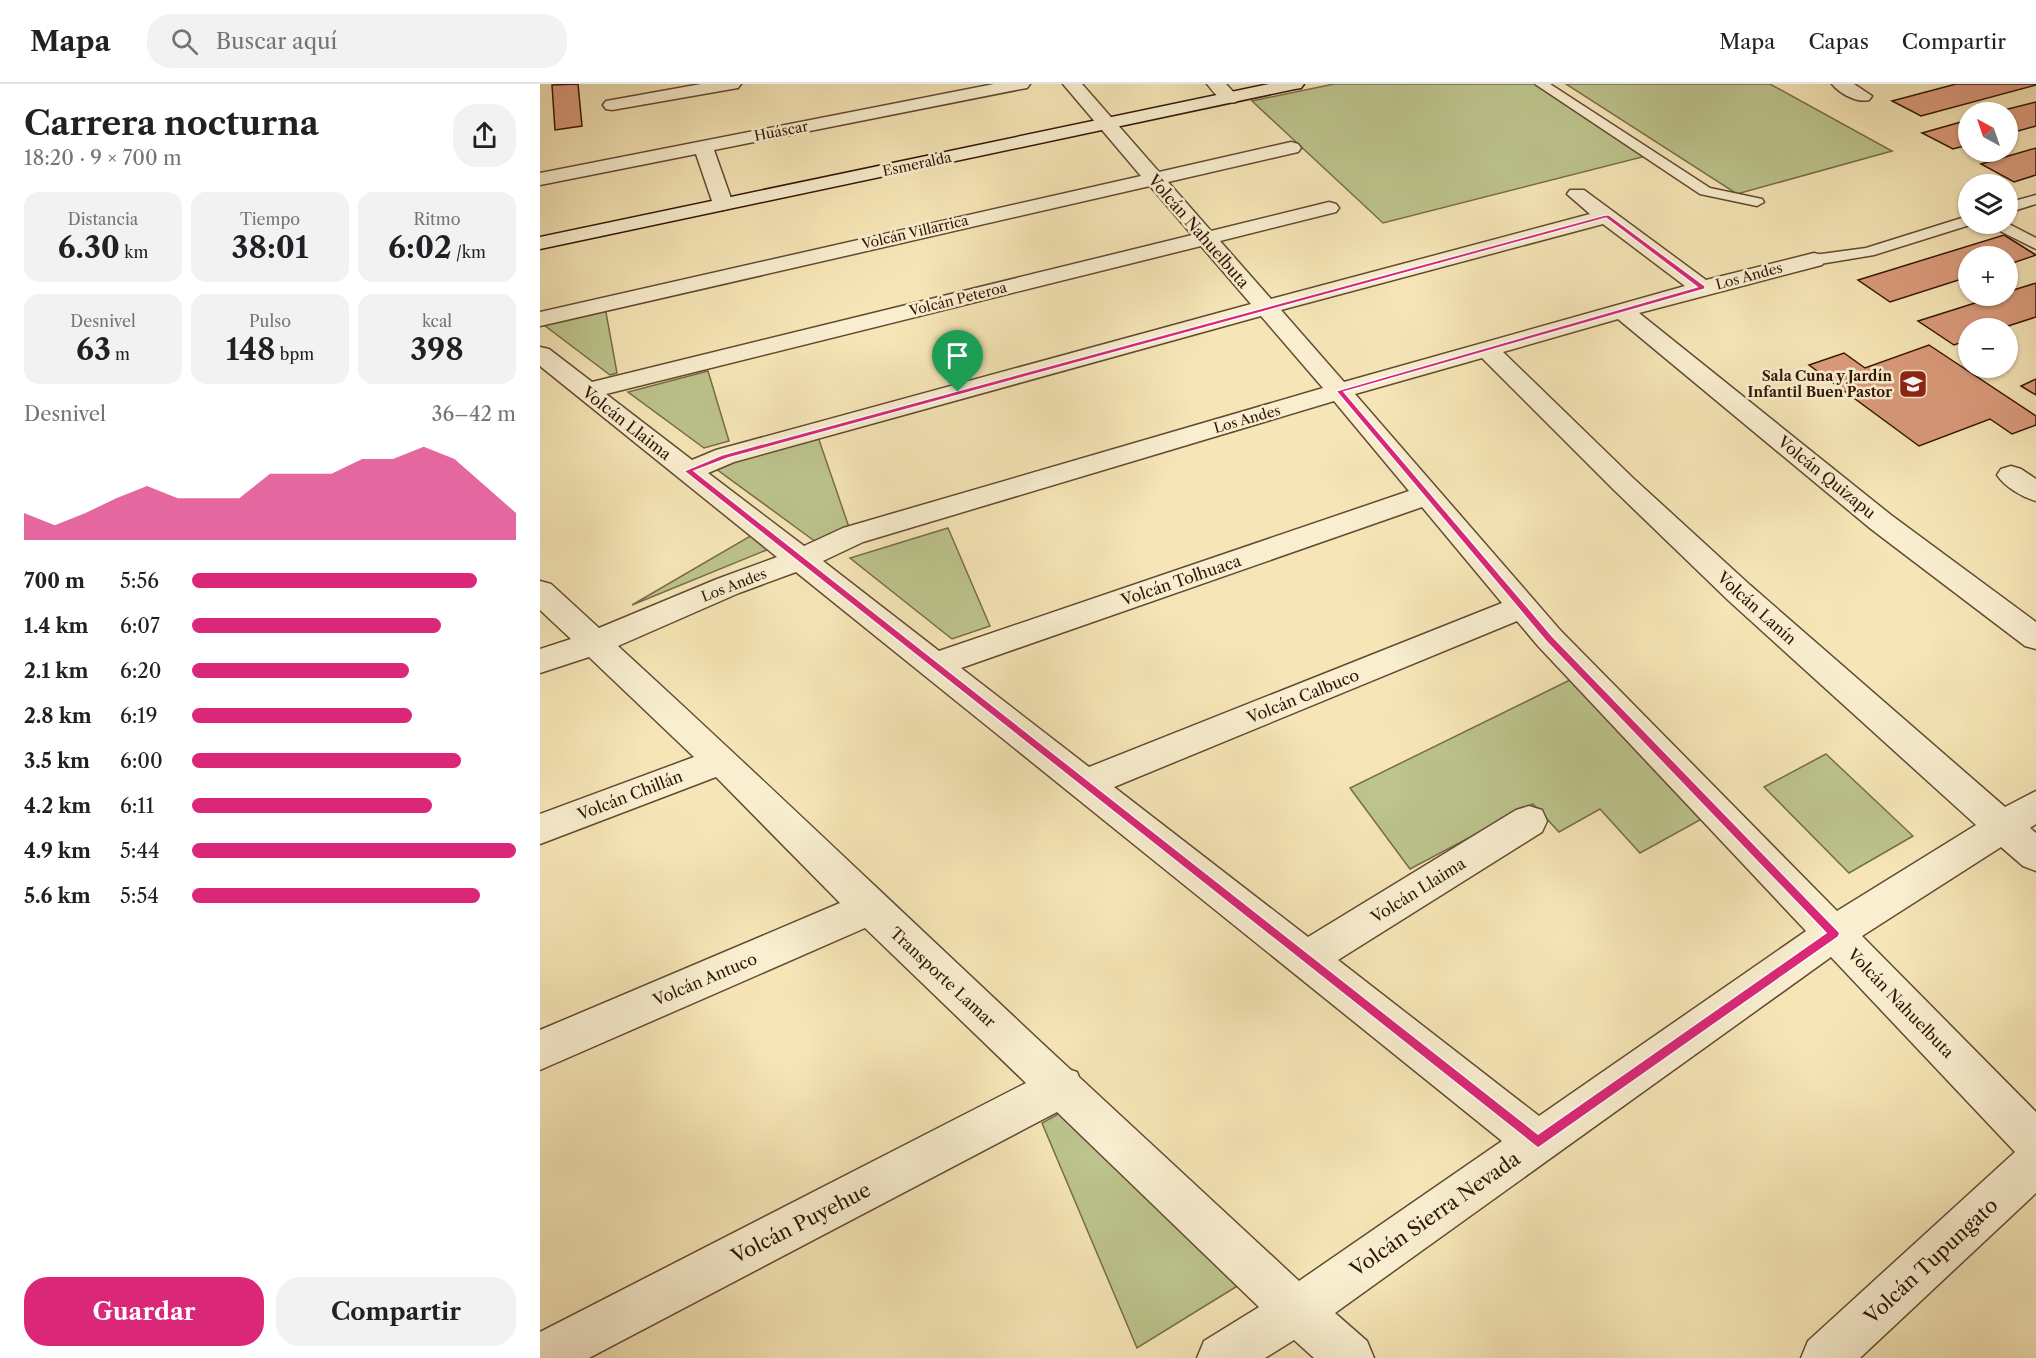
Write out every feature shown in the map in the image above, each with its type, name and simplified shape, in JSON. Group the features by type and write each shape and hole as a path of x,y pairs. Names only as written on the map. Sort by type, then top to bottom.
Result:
{"street":[{"path":"612,105 732,84"},
{"name":"Huáscar","path":"540,178 1021,84"},
{"name":"Volcán Nahuelbuta","path":"1072,84 1339,391 1522,608 1687,784 2036,1143"},
{"path":"1216,84 1230,98"},
{"name":"Esmeralda","path":"540,243 1295,84"},
{"path":"1841,84 1863,96"},
{"path":"704,146 723,204"},
{"name":"Volcán Villarrica","path":"540,319 1291,148"},
{"path":"1577,194 1702,288"},
{"name":"Volcán Peteroa","path":"587,391 1329,208"},
{"path":"688,471 725,456 1607,216"},
{"name":"Los Andes","path":"540,661 594,643 728,586 800,560 853,535 1339,391 1702,288 1814,260"},
{"name":"Volcán Quizapu","path":"1622,311 1881,522 2036,638"},
{"name":"Volcán Lanín","path":"1487,350 1716,571 1953,785 2036,855"},
{"name":"Volcán Llaima","path":"540,354 1538,1142"},
{"path":"2011,475 2036,492"},
{"name":"Volcán Tolhuaca","path":"934,665 1427,495"},
{"name":"Transporte Lamar","path":"540,592 721,761 870,908 1297,1311 1350,1358"},
{"name":"Volcán Calbuco","path":"1084,784 1522,608"},
{"name":"Volcán Chillán","path":"540,829 721,761"},
{"name":"Volcán Sierra Nevada","path":"1221,1358 1297,1311 1834,933 2036,806"},
{"name":"Volcán Llaima","path":"1307,959 1529,821"},
{"name":"Volcán Antuco","path":"540,1050 870,908"},
{"name":"Volcán Puyehue","path":"540,1358 1062,1087"},
{"name":"Volcán Tupungato","path":"1825,1358 2036,1163"}],"lane":[{"path":"1541,84 1705,191 1757,201"},
{"path":"2018,205 2036,199"},
{"name":"Los Andes","path":"1814,260 1868,252 1958,224"},
{"path":"2016,234 2036,244"}],"green space":[{"path":"1334,84 1549,84 1654,154 1383,223 1252,101"},
{"path":"1566,84 1770,84 1892,151 1737,194"},
{"path":"605,307 617,373 610,375 540,322"},
{"path":"708,371 729,441 704,448 628,392"},
{"path":"817,434 851,533 820,545 708,463"},
{"path":"766,527 786,542 632,605"},
{"path":"948,528 990,626 952,639 850,558"},
{"path":"1574,678 1707,816 1640,853 1600,809 1559,832 1533,804 1410,869 1350,788"},
{"path":"1826,754 1913,836 1849,873 1764,787"},
{"path":"1060,1113 1239,1285 1137,1348 1042,1123"}],"building":[{"path":"578,84 582,126 555,130 552,85"},
{"path":"1956,84 2036,84 1973,102 1958,102 1958,106 1921,116 1892,101"},
{"path":"2036,102 2036,126 2018,131 2018,106"},
{"path":"1958,123 1958,148 1953,149 1922,133"},
{"path":"2036,148 2036,175 2018,181 2018,174 1999,174 1981,164 2018,162 2018,153"},
{"path":"2004,235 2036,255 2018,261 2018,246 1968,246"},
{"path":"1958,249 1958,280 1890,302 1858,280"},
{"path":"2036,283 2036,317 2018,323 2018,318 1958,318 1958,344 1954,345 1918,321 1965,306 2018,306 2018,289"},
{"path":"1929,345 1958,364 1958,378 1979,378 2036,416 2036,425 2012,434 1990,419 1919,446 1809,365 1844,353 1865,368"},
{"path":"2036,379 2036,395 2021,386"}],"place":[{"name":"Sala Cuna y Jardín Infantil Buen Pastor","path":"1913,384"}],"route":[{"path":"1607,216 1702,288 1339,391 1549,638 1834,933 1538,1142 688,471 725,456 958,392 1607,216"}]}
